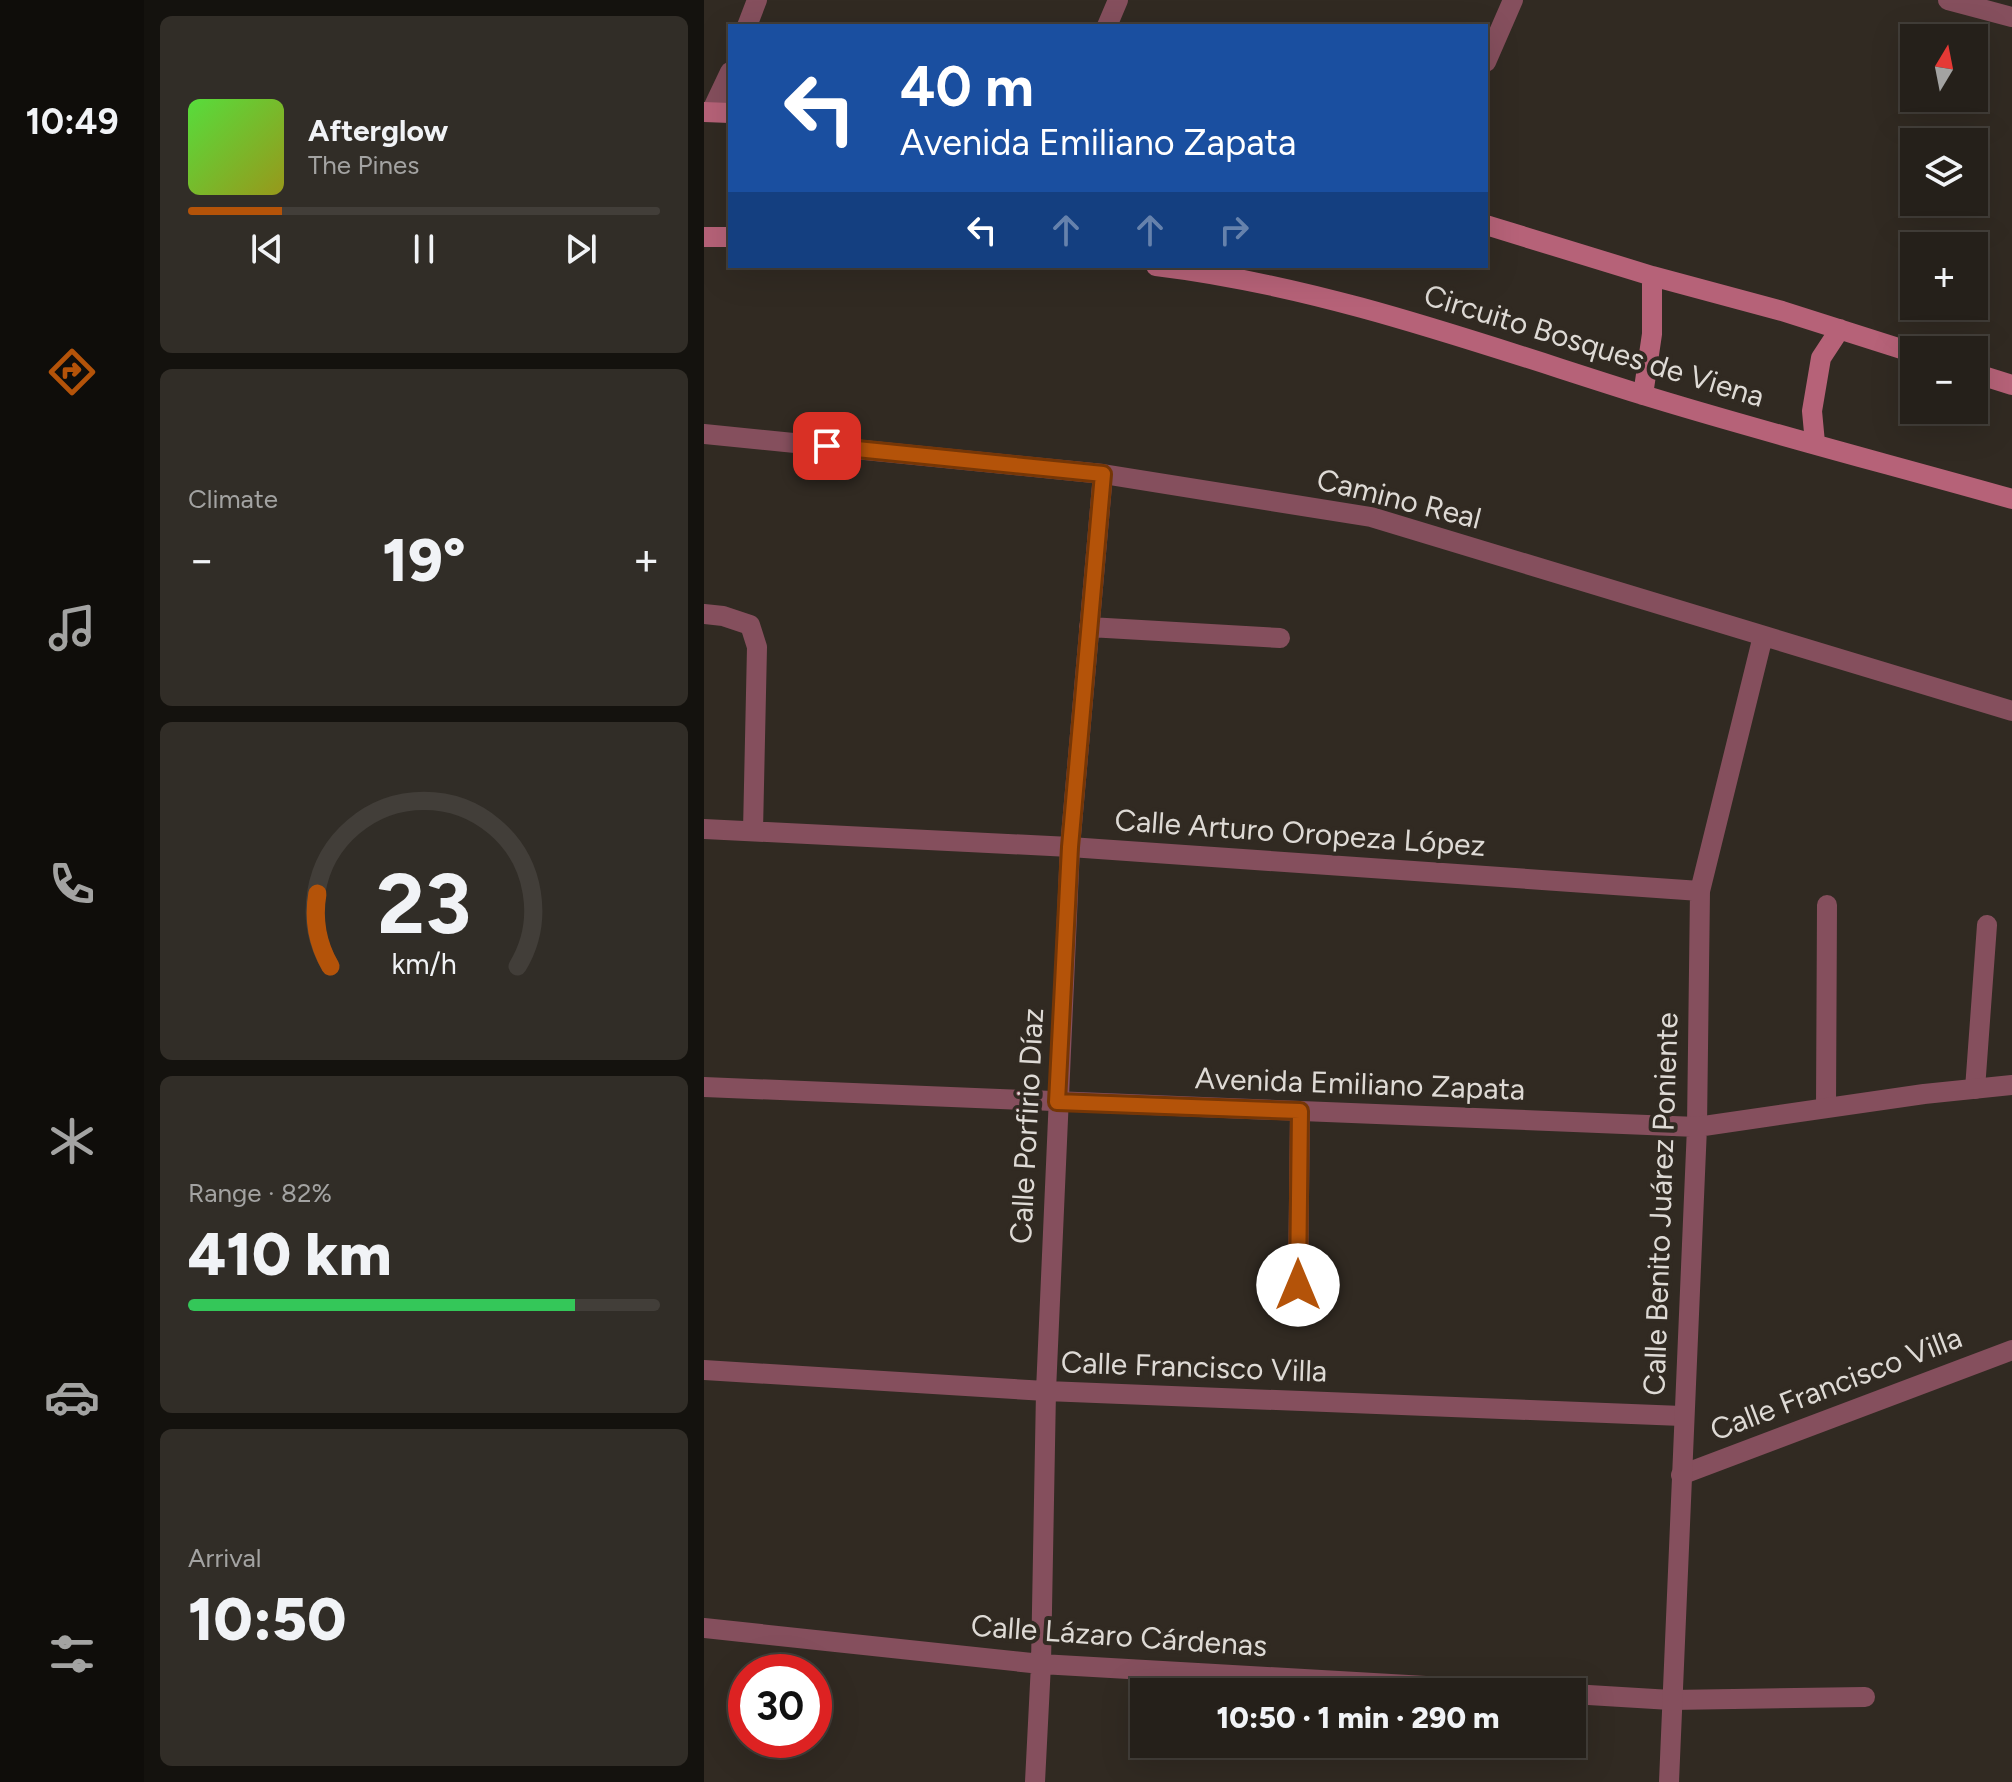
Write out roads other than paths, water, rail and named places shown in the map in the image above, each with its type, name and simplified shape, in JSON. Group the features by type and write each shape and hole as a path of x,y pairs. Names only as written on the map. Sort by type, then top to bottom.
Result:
{"main road":[{"path":"1488,226 1900,348"},
{"path":"704,237 728,237"},
{"name":"Circuito Bosques de Viena","path":"1173,268 1207,272 1352,305 1493,345 1643,395 2012,499"},
{"path":"1643,395 1652,334 1652,276"},
{"path":"1815,443 1812,411 1821,358 1840,329"},
{"path":"1988,377 2012,385"}],"street":[{"path":"748,24 758,0"},
{"path":"758,0 759,24"},
{"path":"1108,24 1118,0"},
{"path":"1488,57 1513,0"},
{"path":"1948,0 2012,17"},
{"path":"715,113 728,77"},
{"name":"Camino Real","path":"704,434 1103,474 1371,517 2012,711"},
{"name":"Calle Porfirio Díaz","path":"1035,1782 1041,1664 1046,1391 1070,847 1103,474"},
{"path":"704,614 723,616 750,625 757,647 753,831"},
{"path":"1089,627 1280,638"},
{"name":"Calle Benito Juárez Poniente","path":"1669,1782 1682,1416 1697,1127 1700,891 1763,636"},
{"name":"Calle Arturo Oropeza López","path":"704,829 1070,847 1700,891"},
{"path":"1826,1107 1827,905"},
{"path":"1975,1089 1987,925"},
{"name":"Avenida Emiliano Zapata","path":"704,1087 1697,1127 1826,1107 2012,1085"},
{"path":"1298,1285 1300,1111"},
{"name":"Calle Francisco Villa","path":"1681,1475 2012,1350"},
{"name":"Calle Francisco Villa","path":"704,1370 1046,1391 1682,1416"},
{"name":"Calle Lázaro Cárdenas","path":"704,1628 1041,1664 1286,1678"},
{"path":"1586,1695 1671,1700 1865,1697"}]}
